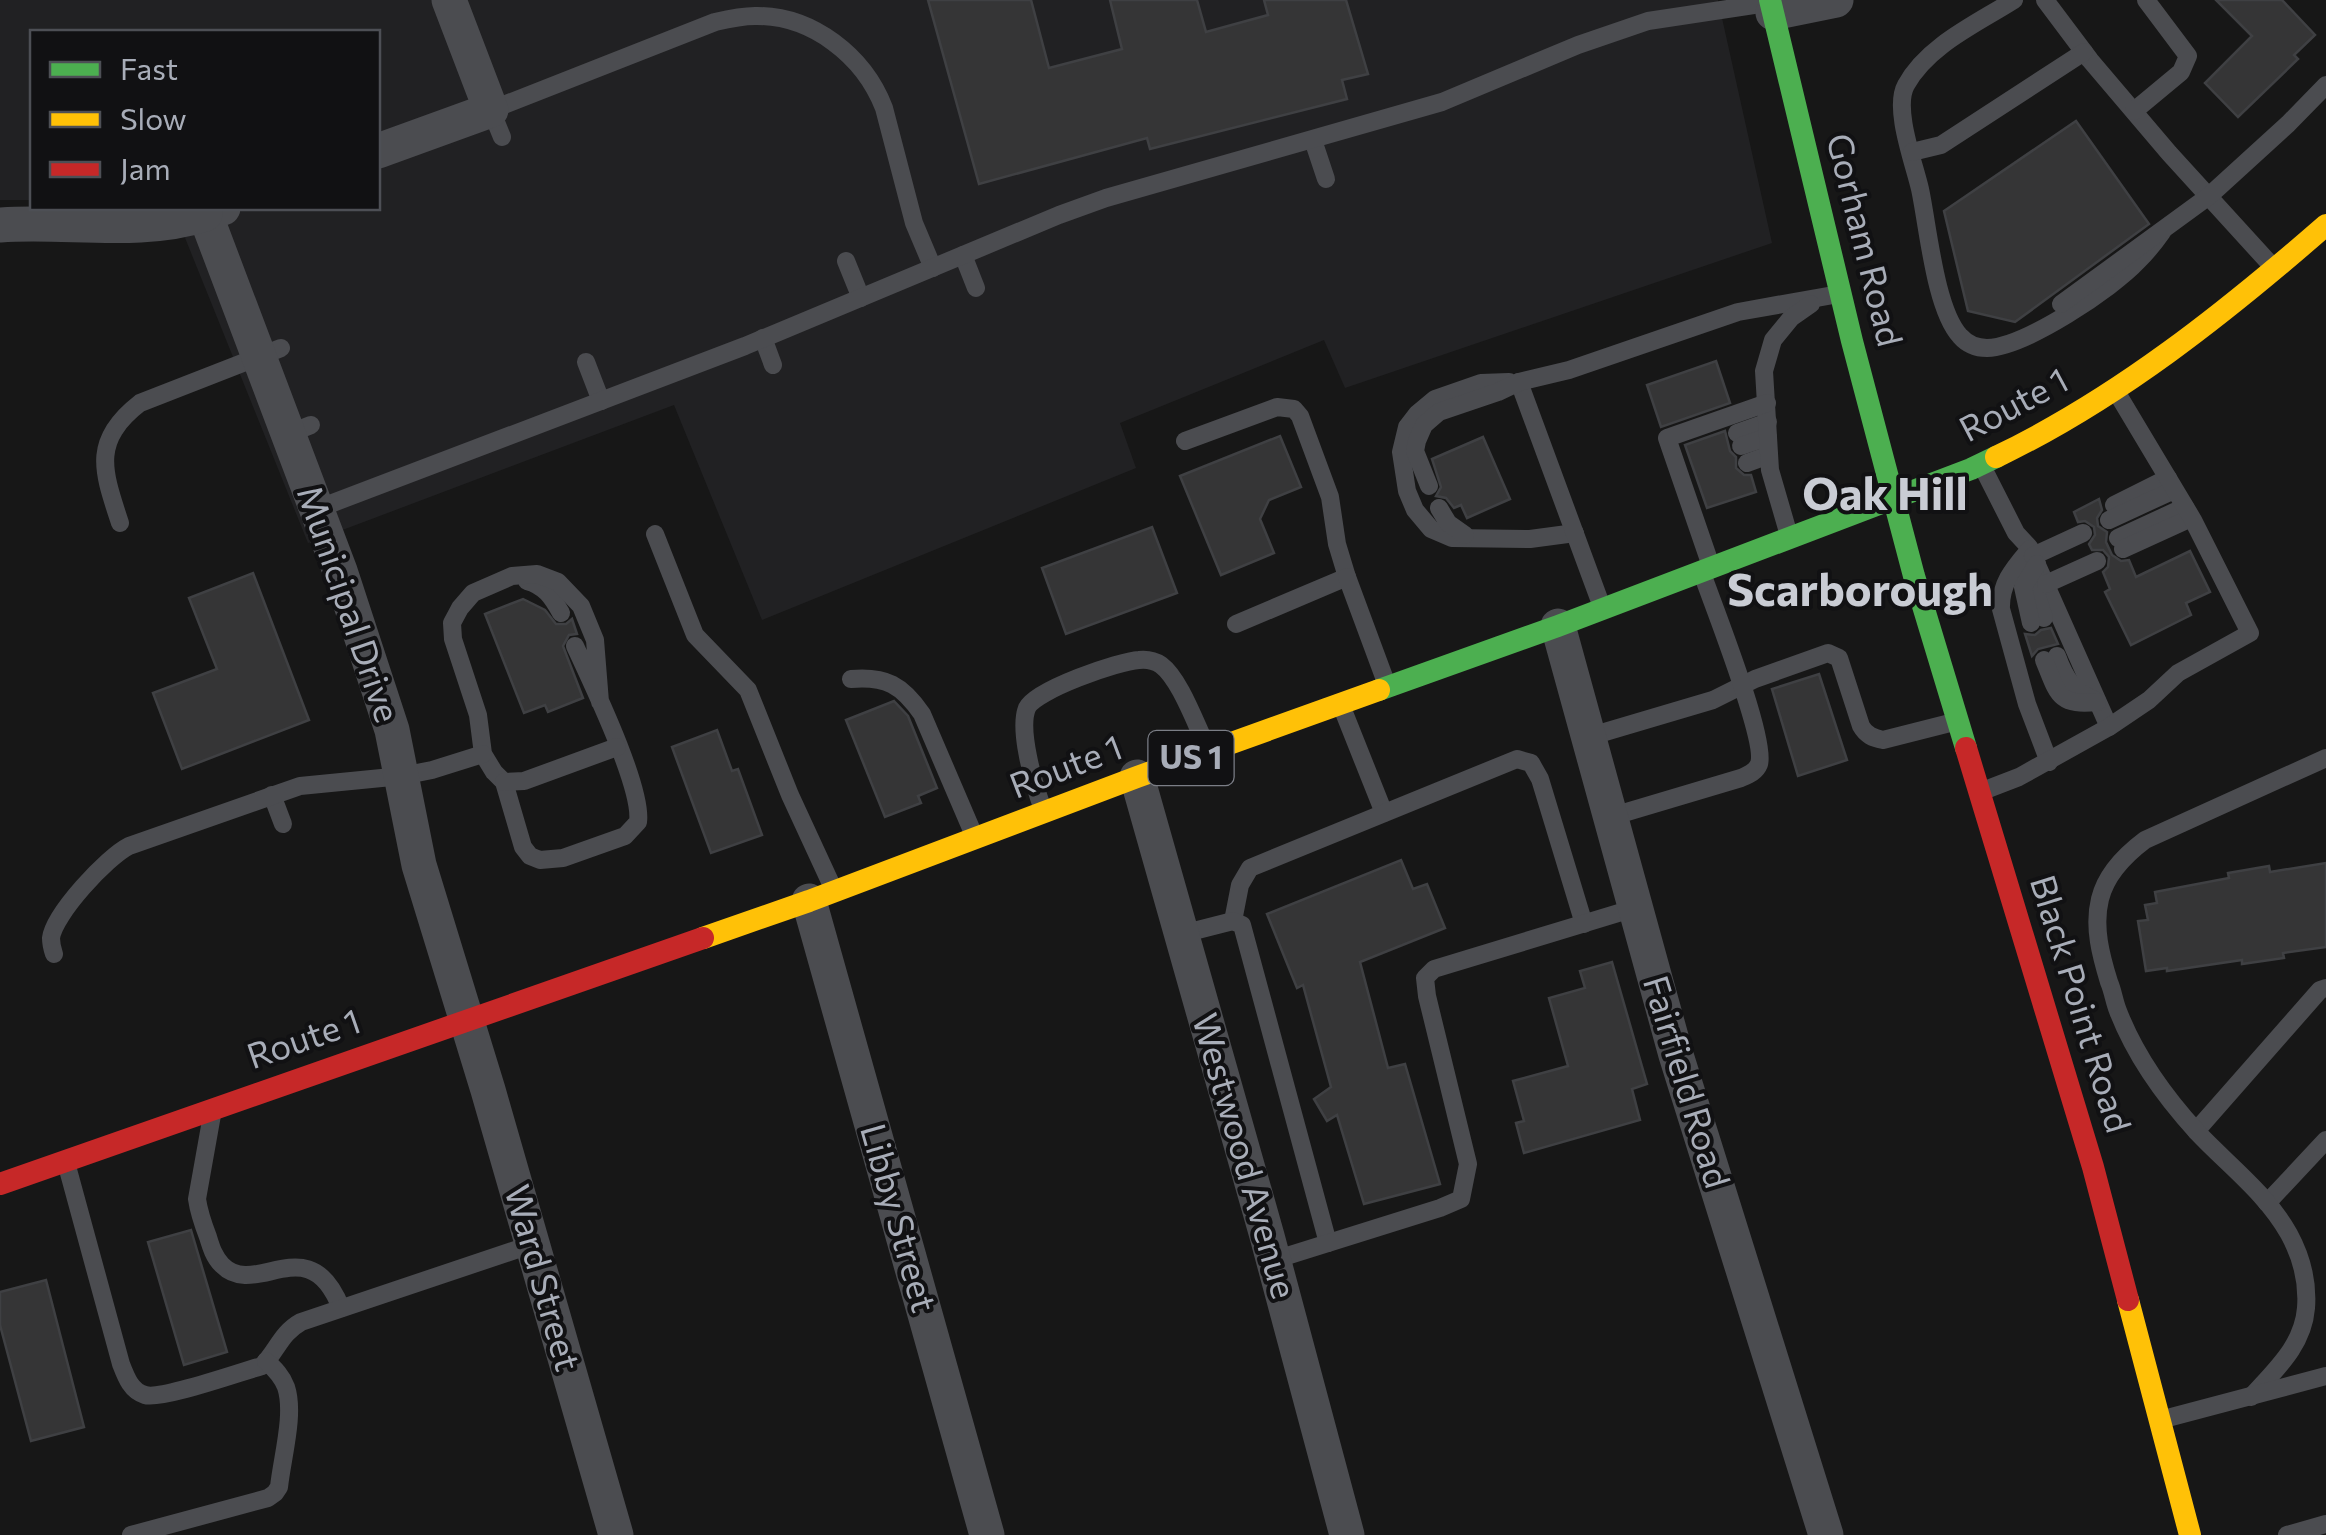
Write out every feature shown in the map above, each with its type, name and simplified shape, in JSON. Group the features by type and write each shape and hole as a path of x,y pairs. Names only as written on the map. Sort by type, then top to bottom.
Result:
{"main road":[{"name":"Gorham Road","path":"1771,5 1830,296 1892,497"},
{"name":"Route 1","path":"0,1184 822,896 1558,626 1981,464 2022,445 2184,341 2326,225"},
{"name":"Black Point Road","path":"1892,497 2093,1167 2190,1535"}],"street":[{"path":"380,151 496,124 449,0"},
{"path":"1771,5 1836,0"},
{"path":"0,226 169,222 210,210"},
{"name":"Municipal Drive","path":"210,210 300,429 317,509 392,730 418,865 468,1020"},
{"name":"Fairfield Road","path":"1558,626 1676,1055 1826,1535"},
{"name":"Westwood Avenue","path":"1138,778 1347,1535"},
{"name":"Libby Street","path":"822,896 987,1535"},
{"name":"Ward Street","path":"468,1020 616,1535"}],"lane":[{"path":"2014,0 1942,46 1906,84 1902,95 1933,260 1950,321 1972,346 1992,348 2162,232 2208,196 2326,85"},
{"path":"2045,0 2134,111 2275,269"},
{"path":"2134,111 2181,72 2188,56 2146,0"},
{"path":"317,509 763,338 1059,214 1442,102 1578,45 1648,21 1771,5"},
{"path":"496,124 715,22 754,16 805,26 845,51 877,90 914,223 933,268"},
{"path":"1912,152 1941,146 2084,52"},
{"path":"1313,140 1326,180"},
{"path":"963,255 976,288"},
{"path":"846,262 861,298"},
{"path":"1575,533 1517,540 1452,538 1430,529 1407,491 1400,452 1406,428 1435,399 1481,383 1519,382 1570,370 1738,312 1830,296"},
{"path":"1789,536 1769,446 1764,371 1773,340 1791,318 1830,296"},
{"path":"763,338 774,364"},
{"path":"120,523 105,454 108,438 124,416 140,403 270,352"},
{"path":"586,362 600,401"},
{"path":"1429,486 1416,450 1418,434 1429,419 1450,407 1519,382"},
{"path":"1519,382 1603,609"},
{"path":"1980,792 2049,762 2110,727 2149,700 2178,673 2250,633 2188,512 2114,389"},
{"path":"1610,818 1741,778 1758,768 1756,734 1706,569 1687,474 1666,438 1767,402"},
{"path":"1184,441 1277,407 1294,409 1300,416 1330,497 1347,577 1388,688"},
{"path":"1769,446 1744,454 1769,446"},
{"path":"1981,464 2016,533 2036,562 2110,727"},
{"path":"2171,484 2114,529 2188,512"},
{"path":"1439,508 1448,523 1468,536"},
{"path":"654,534 695,635 740,679 754,703 790,796 822,896"},
{"path":"2036,562 2088,541 2036,562 2006,580 2000,596 2000,609 2027,704 2049,762"},
{"path":"2036,562 2037,620"},
{"path":"575,646 637,797 638,822 624,836 563,858 540,860 530,856 523,847 504,782 482,754 478,715 453,639 452,623 466,599 512,576 536,574 558,582 581,606 595,640 600,702"},
{"path":"1236,624 1347,577"},
{"path":"497,582 530,581 551,595 562,613"},
{"path":"1588,736 1713,700 1766,674 1828,653 1839,658 1861,726 1873,738 1883,740 1958,721"},
{"path":"2050,658 2058,692 2066,700 2076,704 2097,702"},
{"path":"1044,812 1030,765 1025,712 1031,700 1046,690 1123,662 1152,660 1165,668 1209,752"},
{"path":"851,679 885,680 912,699 975,838"},
{"path":"1340,705 1384,813"},
{"path":"504,782 524,781 618,746"},
{"path":"54,954 54,928 87,882 118,852 315,783 402,776 482,754"},
{"path":"2251,1397 2294,1347 2306,1309 2306,1286 2297,1249 2267,1203 2196,1130 2135,1048 2117,1008 2100,948 2100,900 2111,872 2145,840 2326,758"},
{"path":"1233,921 1240,885 1250,868 1518,759 1531,763 1540,779 1584,924"},
{"path":"272,795 283,824"},
{"path":"1274,1260 1460,1199 1468,1164 1427,996 1425,978 1434,968 1635,908"},
{"path":"1182,934 1233,921 1242,926 1328,1243"},
{"path":"2196,1130 2320,990 2326,988"},
{"path":"214,1108 197,1199 214,1254 223,1267 243,1275 301,1266 331,1286 340,1308"},
{"path":"2267,1203 2326,1140"},
{"path":"66,1161 121,1364 127,1379 142,1394 157,1396 262,1366 292,1327 533,1244"},
{"path":"132,1535 275,1494 289,1403 279,1373 266,1361"},
{"path":"2159,1420 2326,1376"},
{"path":"2287,1535 2326,1524"}],"shaded area":[{"path":"0,0 1718,0 1772,243 1345,388 1324,340 1120,423 1136,468 762,620 674,405 308,543 174,210 380,210 380,30 30,30 30,200 0,200"}],"building":[{"path":"928,0 1031,0 1049,68 1122,49 1110,0 1197,0 1206,32 1268,15 1264,0 1346,0 1368,74 1342,80 1347,99 1150,149 1147,138 979,184"},
{"path":"2216,0 2282,0 2315,35 2294,55 2298,59 2238,117 2205,83 2252,36"},
{"path":"2076,121 2149,224 2015,322 1968,311 1944,211"},
{"path":"1716,361 1730,403 1661,427 1647,385"},
{"path":"1725,431 1730,451 1736,457 1736,468 1751,475 1756,492 1707,508 1685,445"},
{"path":"1280,436 1301,487 1269,500 1260,519 1274,553 1221,575 1180,476"},
{"path":"1483,437 1510,499 1467,518 1461,505 1454,508 1446,498 1436,496 1441,487 1432,459"},
{"path":"2099,499 2102,510 2098,526 2107,532 2106,542 2112,555 2121,561 2129,560 2136,577 2190,551 2210,592 2186,603 2191,615 2131,645 2105,592 2110,589 2103,572 2109,557 2103,550 2092,550 2089,544 2095,535 2094,527 2085,521 2078,522 2074,512"},
{"path":"1152,527 1177,593 1066,634 1042,568"},
{"path":"253,573 309,720 182,769 153,693 217,669 189,598"},
{"path":"523,599 545,610 556,624 572,619 577,634 569,635 563,646 583,698 548,712 545,705 524,713 485,614"},
{"path":"2051,628 2058,644 2038,649 2032,656 2025,634 2035,635"},
{"path":"1819,674 1847,760 1798,776 1772,689"},
{"path":"894,701 908,716 937,788 918,796 921,803 885,817 846,720"},
{"path":"717,730 732,771 738,769 762,835 711,853 672,747"},
{"path":"1401,860 1413,889 1427,884 1445,928 1360,962 1388,1068 1405,1064 1440,1184 1364,1204 1337,1115 1327,1121 1314,1099 1331,1087 1303,985 1297,988 1267,914"},
{"path":"2326,863 2326,947 2242,964 2242,960 2146,971 2138,921 2148,920 2145,905 2157,903 2155,892 2269,866 2270,872"},
{"path":"1612,962 1647,1084 1632,1089 1640,1120 1524,1153 1516,1123 1524,1121 1513,1081 1568,1066 1549,998 1585,988 1580,971"},
{"path":"191,1230 227,1352 184,1365 148,1242"},
{"path":"46,1280 84,1427 31,1441 0,1325 0,1292"}],"traffic: fast":[{"path":"1770,0 1852,341 1914,576 1966,748"},
{"path":"1379,690 1558,626 1996,457"}],"traffic: slow":[{"path":"1996,457 2127,381 2249,290 2326,225"},
{"path":"703,938 1379,690"},
{"path":"2128,1300 2190,1535"}],"traffic: jam":[{"path":"1966,748 2093,1167 2128,1300"},
{"path":"0,1184 703,938"}],"district":[{"name":"Oak Hill","path":"1885,494"},
{"name":"Scarborough","path":"1860,590"}]}
